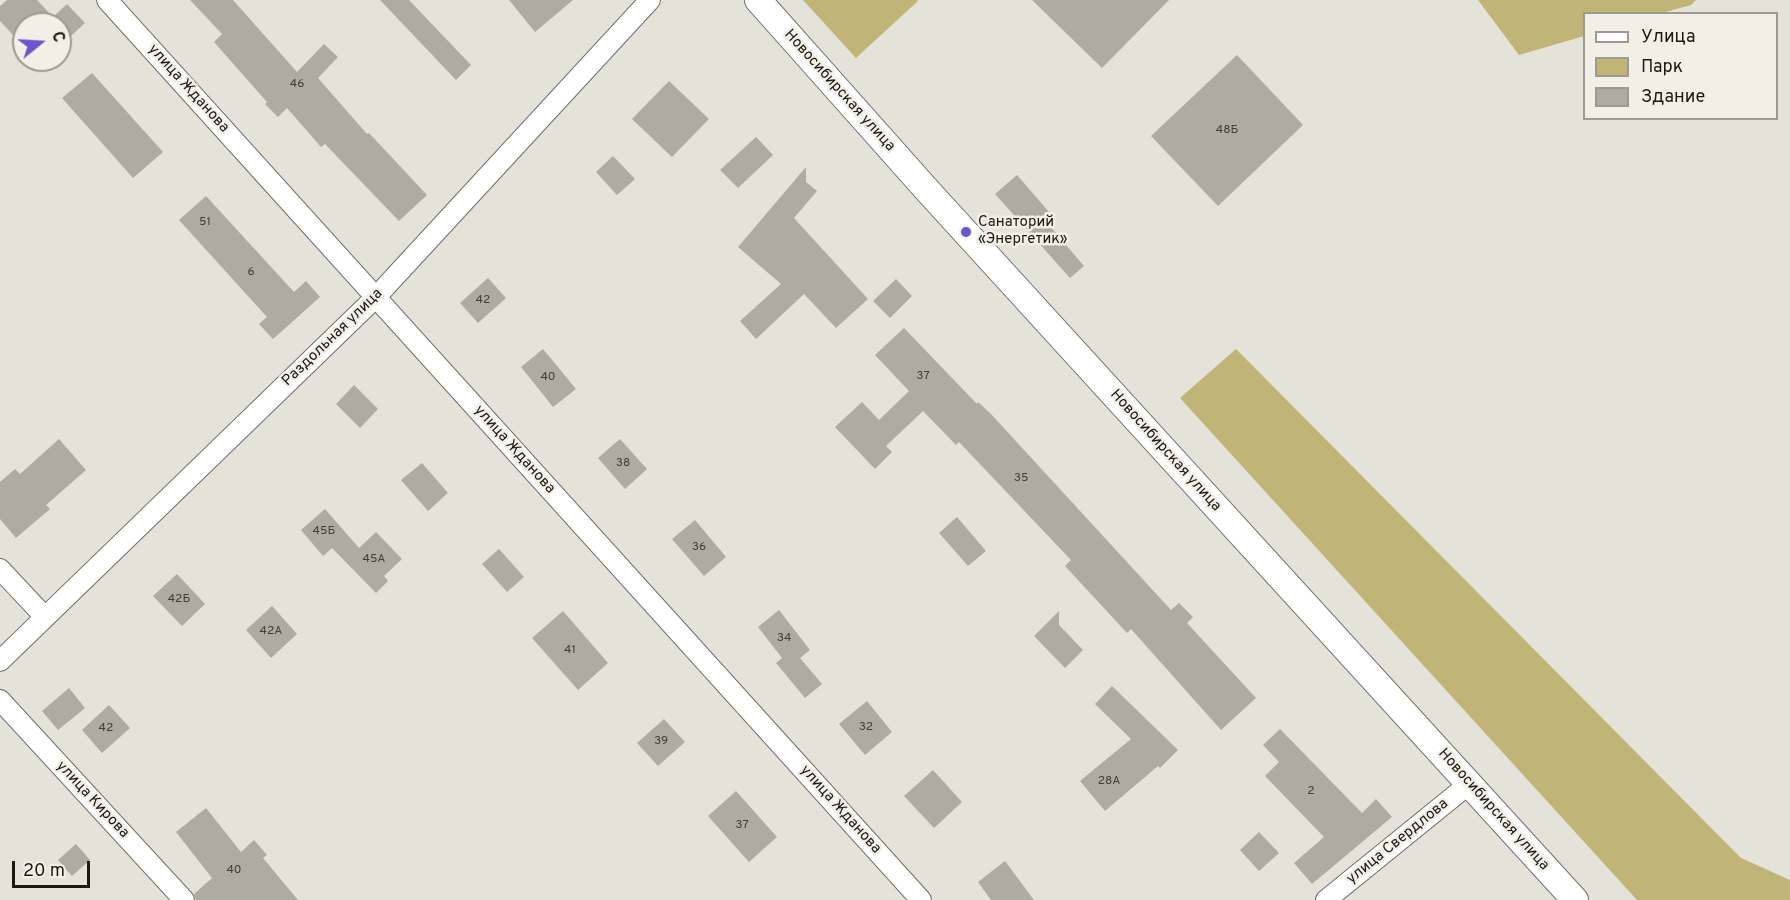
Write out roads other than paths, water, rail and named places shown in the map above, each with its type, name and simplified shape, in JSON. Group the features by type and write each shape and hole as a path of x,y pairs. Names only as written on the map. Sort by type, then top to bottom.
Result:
{"street":[{"name":"улица Жданова","path":"106,0 921,900"},
{"name":"Раздольная улица","path":"0,661 376,297 650,0"},
{"name":"Новосибирская улица","path":"758,0 1575,900"},
{"path":"0,569 44,616"},
{"name":"улица Кирова","path":"0,700 184,900"},
{"name":"улица Свердлова","path":"1326,900 1469,784"}],"place":[{"name":"Санаторий «Энергетик»","path":"966,232"}]}
